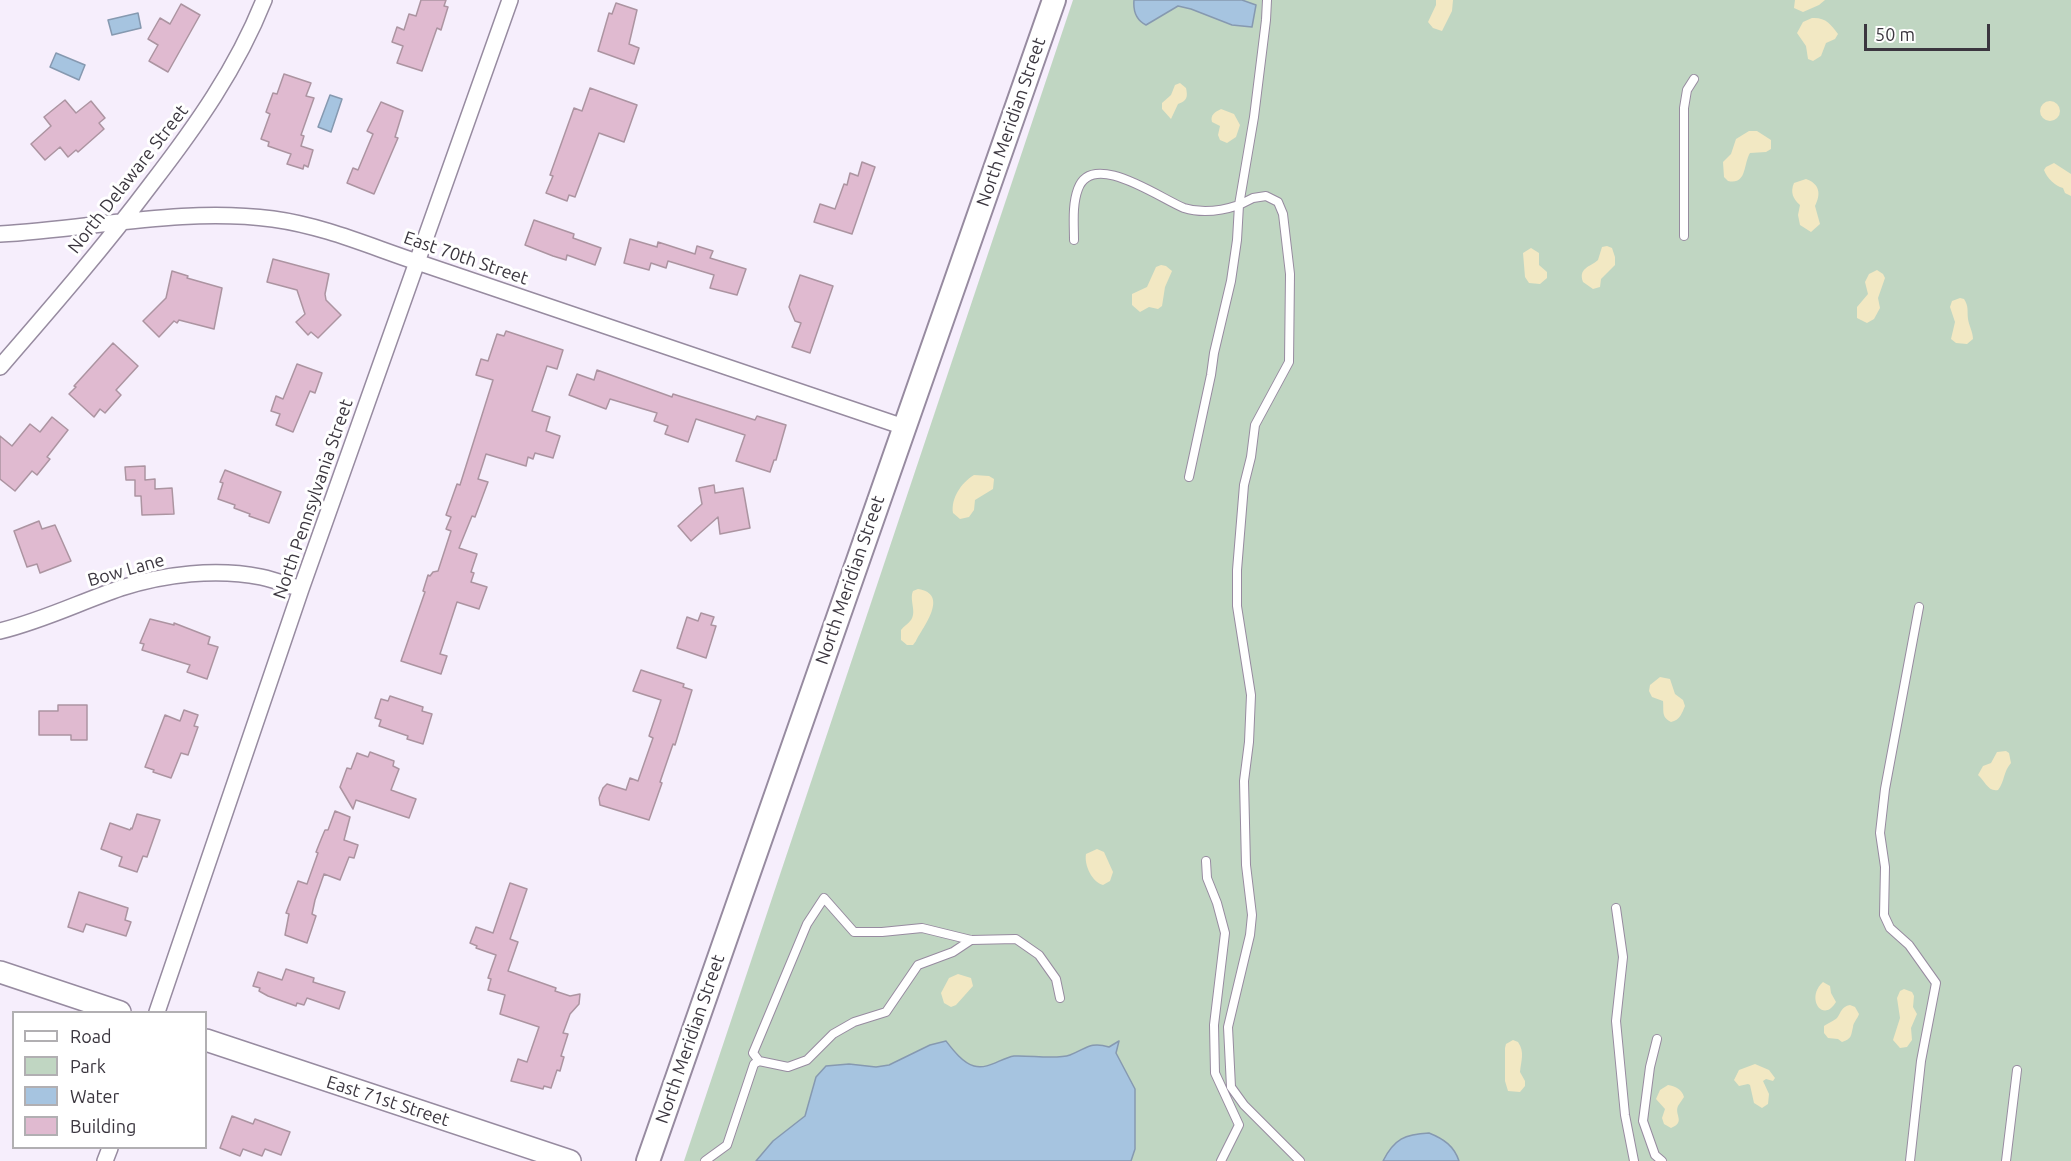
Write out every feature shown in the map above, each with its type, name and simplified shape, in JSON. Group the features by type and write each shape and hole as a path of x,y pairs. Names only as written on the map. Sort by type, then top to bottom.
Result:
{"main road":[{"name":"North Meridian Street","path":"648,1161 1054,0"},
{"path":"0,972 91,1007 114,1011"},
{"name":"East 71st Street","path":"211,1044 570,1161"}],"street":[{"name":"North Delaware Street","path":"0,367 123,222 176,153 215,96 238,57 264,0"},
{"name":"North Pennsylvania Street","path":"157,1011 301,589 510,0"},
{"name":"East 70th Street","path":"0,234 204,215 274,219 342,234 417,262 904,427"},
{"name":"Bow Lane","path":"0,631 39,621 118,589 174,575 231,573 261,577 301,589"}],"lane":[{"path":"1189,477 1231,281 1239,205 1254,117 1267,0"},
{"path":"1684,236 1684,108 1687,90 1695,79"},
{"path":"1074,240 1078,189 1084,179 1094,175 1121,176 1185,208 1220,212 1252,198 1266,196 1278,202 1283,214 1290,274 1289,362 1255,425 1251,457 1244,485 1237,570 1237,606 1251,695 1249,742 1244,781 1246,865 1252,915 1250,935 1228,1027 1231,1087 1244,1105 1300,1161"},
{"path":"1910,1161 1921,1061 1936,983 1910,945 1890,928 1884,915 1885,867 1880,832 1885,789 1919,607"},
{"path":"1206,861 1208,878 1225,933 1214,1025 1215,1073 1239,1125 1221,1161"},
{"path":"971,940 953,952 918,965 886,1012 854,1022 833,1034 807,1060 788,1067 759,1061 753,1053 807,924 824,898 854,932 922,928 971,940 1016,939 1039,955 1056,979 1060,998"},
{"path":"1616,908 1623,957 1616,1021 1625,1114 1634,1161"},
{"path":"1657,1039 1650,1067 1643,1121 1655,1155 1662,1161"},
{"path":"705,1161 727,1145 754,1064 759,1061"},
{"path":"2006,1161 2017,1070"}],"green space":[{"path":"1073,0 2071,0 2071,1161 684,1161"}],"sand":[{"path":"1436,0 1453,0 1452,11 1442,31 1433,28 1428,22"},
{"path":"1795,0 1825,0 1803,12 1794,8"},
{"path":"1812,18 1827,22 1838,34 1835,39 1826,43 1821,56 1813,61 1808,59 1806,46 1797,33 1803,22"},
{"path":"1180,83 1186,88 1187,96 1178,104 1171,119 1162,109 1162,103 1171,95 1175,85"},
{"path":"2050,101 2057,104 2060,111 2057,118 2050,121 2043,118 2040,111 2043,104"},
{"path":"1221,109 1234,114 1240,125 1236,137 1227,143 1220,140 1218,135 1220,126 1212,122 1214,114"},
{"path":"1749,131 1757,131 1771,140 1771,149 1766,152 1750,153 1741,177 1738,180 1728,181 1724,177 1723,162 1731,154 1736,139"},
{"path":"2054,163 2071,174 2071,196 2045,173 2046,167"},
{"path":"1806,179 1811,181 1818,190 1815,206 1820,224 1811,232 1800,225 1798,215 1800,205 1792,192 1794,183"},
{"path":"1602,247 1612,248 1615,265 1601,279 1600,287 1593,289 1583,282 1582,274 1586,268 1598,260"},
{"path":"1531,248 1539,253 1539,265 1547,272 1547,278 1540,284 1529,283 1525,277 1523,253"},
{"path":"1161,265 1172,271 1165,287 1162,306 1158,309 1149,307 1140,312 1132,305 1132,294 1147,287 1156,267"},
{"path":"1877,270 1885,278 1878,298 1880,308 1874,319 1867,323 1857,318 1857,307 1868,294 1865,282 1869,274"},
{"path":"1964,299 1967,304 1973,336 1967,344 1956,343 1951,339 1955,322 1950,307 1952,301"},
{"path":"974,475 989,476 994,479 993,489 975,500 974,510 969,517 960,519 953,513 955,496 965,482"},
{"path":"918,589 927,592 932,597 932,612 913,645 907,645 901,640 901,630 913,617 912,595 913,591"},
{"path":"1660,677 1670,679 1675,694 1683,700 1685,706 1679,718 1671,722 1664,716 1663,701 1652,697 1649,691 1650,685"},
{"path":"1997,752 2009,753 2011,763 1998,790 1995,790 1987,786 1978,775 1983,766 1991,763"},
{"path":"1097,849 1104,852 1113,872 1110,881 1103,885 1092,877 1086,863 1086,854"},
{"path":"958,974 971,978 973,986 956,1005 951,1007 944,1003 941,993 949,978"},
{"path":"1823,982 1830,986 1836,1002 1826,1010 1821,1010 1816,1001 1818,988"},
{"path":"1904,989 1912,992 1913,1007 1917,1014 1911,1028 1912,1040 1907,1047 1900,1048 1893,1040 1900,1018 1897,998 1900,991"},
{"path":"1850,1005 1855,1007 1859,1014 1848,1040 1842,1042 1828,1038 1824,1033 1824,1026 1836,1019 1843,1008"},
{"path":"1513,1040 1518,1042 1522,1053 1520,1072 1525,1086 1520,1092 1508,1091 1505,1081 1505,1048 1506,1044"},
{"path":"1755,1064 1769,1070 1775,1078 1773,1081 1766,1079 1763,1081 1769,1094 1768,1104 1762,1108 1754,1103 1750,1085 1739,1086 1734,1080 1739,1070"},
{"path":"1668,1085 1678,1088 1684,1097 1677,1109 1679,1121 1671,1128 1664,1124 1662,1118 1665,1109 1656,1099 1660,1090"}],"water":[{"path":"1134,0 1242,0 1256,5 1252,27 1232,25 1178,6 1146,25 1136,15"},
{"path":"138,13 141,28 112,35 108,20"},
{"path":"56,53 85,65 79,80 50,67"},
{"path":"330,95 342,99 331,132 318,127"},
{"path":"946,1041 962,1059 979,1067 1014,1056 1070,1055 1088,1046 1109,1047 1119,1041 1116,1053 1135,1089 1135,1149 1131,1161 756,1161 773,1141 805,1116 816,1077 826,1066 889,1065 930,1045"},
{"path":"1429,1133 1448,1144 1459,1161 1383,1161 1391,1147 1401,1139"}],"building":[{"path":"421,0 446,0 444,6 448,7 441,30 437,28 422,71 397,63 403,46 392,42 397,27 404,30 409,14 416,16"},
{"path":"616,3 637,10 629,44 639,48 634,64 598,51 609,13 612,14"},
{"path":"181,4 200,15 168,72 149,61 158,45 148,39 160,18 170,24"},
{"path":"284,74 311,83 306,96 314,98 301,135 304,136 301,146 313,150 308,167 304,165 303,169 287,164 291,154 268,146 269,142 261,139 270,114 266,112 273,93 277,94"},
{"path":"590,88 637,105 624,142 599,133 575,197 569,195 567,201 546,193 553,176 550,175 574,108 582,111"},
{"path":"65,100 76,113 91,101 105,118 99,123 104,129 78,152 76,150 68,157 60,147 45,160 31,144 51,126 44,117"},
{"path":"381,102 403,111 395,137 398,138 374,194 347,183 353,168 358,170 373,134 367,131"},
{"path":"862,162 875,167 852,234 814,222 820,204 835,209 844,184 847,185 850,173 858,176"},
{"path":"534,220 574,234 573,238 601,248 595,265 567,255 566,260 525,245"},
{"path":"630,239 657,247 658,242 695,254 697,246 713,251 710,258 746,269 737,295 710,288 714,275 668,261 666,268 651,263 649,270 624,263"},
{"path":"273,259 329,274 326,300 341,315 318,338 311,332 308,335 296,322 305,314 297,290 267,282"},
{"path":"172,271 222,288 214,329 179,320 177,323 174,321 159,337 143,321 166,298"},
{"path":"800,275 833,286 810,353 792,347 801,323 795,321 789,307"},
{"path":"506,331 563,350 557,369 547,366 532,411 550,417 546,431 560,436 553,458 535,453 533,459 528,457 526,466 486,454 478,479 488,482 475,517 472,516 459,548 477,554 471,572 474,573 471,582 487,587 479,609 457,602 440,654 447,656 441,674 401,661 425,592 423,591 428,575 438,571 451,531 446,529 451,517 446,515 457,484 460,485 493,380 476,375 481,359 488,361 497,334 504,336"},
{"path":"113,343 138,366 116,390 121,395 105,413 100,409 94,417 69,394"},
{"path":"297,364 322,373 315,393 310,391 293,432 276,425 280,414 271,411 276,396 283,399"},
{"path":"597,370 672,397 673,394 755,420 757,416 786,425 776,460 770,472 736,461 745,435 696,419 688,442 665,434 668,426 654,421 657,413 610,399 606,409 569,395 577,374 594,380"},
{"path":"52,417 68,430 47,457 50,459 37,475 32,471 15,491 0,479 0,436 12,446 30,424 40,432"},
{"path":"145,466 145,480 155,479 155,489 172,488 174,514 142,515 141,496 135,496 135,480 126,480 125,467"},
{"path":"225,470 281,492 269,523 249,516 250,514 234,508 235,505 218,499 223,483 220,482"},
{"path":"714,485 715,493 743,488 750,528 720,534 718,517 691,541 678,526 702,504 699,488"},
{"path":"39,521 42,529 55,525 71,561 40,573 37,564 27,567 14,531"},
{"path":"701,613 714,617 711,625 716,626 706,658 677,648 687,617 698,621"},
{"path":"150,619 174,625 174,623 210,637 208,644 218,647 207,679 187,672 190,665 142,650 144,644 140,643"},
{"path":"641,670 684,684 683,687 692,690 649,820 600,805 599,798 607,784 626,790 630,778 638,781 653,738 649,736 661,700 633,691"},
{"path":"390,696 423,707 422,711 432,714 423,744 379,726 381,720 375,718 381,699 388,701"},
{"path":"58,705 87,705 87,740 71,740 71,735 39,735 39,711 58,711"},
{"path":"184,710 198,715 194,726 198,727 188,755 181,753 171,778 153,772 154,770 145,767 165,715 180,721"},
{"path":"370,752 394,761 393,766 399,769 391,790 416,799 409,818 356,800 353,809 340,787 347,768 351,769 357,753 368,757"},
{"path":"335,811 350,817 344,840 358,845 354,858 349,857 340,880 324,874 315,900 312,914 316,916 307,943 285,935 289,914 286,913 298,881 307,884 318,853 316,852"},
{"path":"137,814 160,820 147,857 143,856 137,872 119,866 122,857 101,849 110,823 130,830"},
{"path":"510,883 527,889 510,939 518,942 508,971 556,988 555,991 570,996 580,994 579,1004 570,1014 563,1033 568,1034 561,1056 564,1057 551,1088 544,1086 543,1089 511,1081 518,1059 527,1062 539,1027 500,1014 505,995 488,990 491,979 488,978 496,955 476,948 477,946 470,943 476,927 493,933"},
{"path":"79,892 128,908 125,920 131,922 126,936 86,924 83,932 68,927"},
{"path":"286,969 314,978 313,982 345,992 339,1009 307,998 304,1005 297,1003 296,1006 268,996 259,991 260,988 253,986 258,972 282,980"},
{"path":"232,1116 253,1124 255,1119 290,1132 281,1155 265,1149 262,1156 243,1149 240,1156 220,1148"}]}
